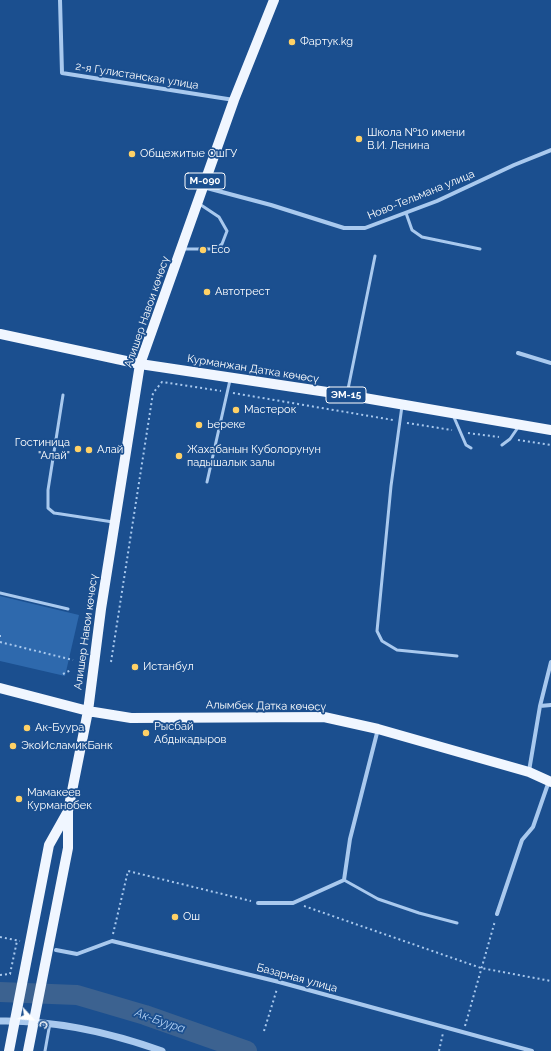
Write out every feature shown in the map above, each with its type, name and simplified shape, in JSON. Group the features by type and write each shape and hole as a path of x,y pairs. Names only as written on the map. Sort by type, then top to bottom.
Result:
{"main road":[{"name":"Алишер Навои көчөсү","path":"28,1051 68,848 68,811 88,711 114,522 140,364 234,100 274,0"},
{"name":"Курманжан Датка көчөсү","path":"0,334 140,364 347,395 551,430"},
{"name":"Алымбек Датка көчөсү","path":"0,688 88,711 131,718 324,718 378,729 528,772 550,781"},
{"name":"Алишер Навои көчөсү","path":"9,1051 49,845 68,811"}],"street":[{"name":"2-я Гулистанская улица","path":"60,0 62,74 234,100"},
{"name":"Ново-Тельмана улица","path":"202,187 271,205 344,228 365,228 436,201 514,165 551,150"},
{"path":"518,353 551,363"},
{"path":"528,772 540,706 551,662"},
{"path":"540,706 551,704"},
{"path":"258,903 293,903 344,880 350,839 378,729"},
{"path":"497,914 522,840 533,828 550,781"},
{"path":"56,950 77,954 112,941"},
{"name":"Базарная улица","path":"112,941 279,982 445,1026 532,1051"},
{"path":"0,1021 50,1023 80,1027 128,1039 162,1051"}],"lane":[{"path":"181,249 216,249 222,244 227,231 219,217 197,202"},
{"path":"406,213 412,230 422,237 480,250"},
{"path":"347,395 375,256"},
{"path":"207,482 231,378"},
{"path":"63,395 48,490 48,508 54,513 114,522"},
{"path":"402,404 401,422 391,486 377,631 382,641 398,650 457,656"},
{"path":"453,413 459,431 466,445 471,448"},
{"path":"502,445 510,439 520,424"},
{"path":"0,593 68,608"},
{"path":"344,880 378,899 419,913 457,923"},
{"path":"45,1051 50,1023"}],"path":[{"path":"111,662 153,393 162,382 401,422 551,445"},
{"path":"0,642 73,660"},
{"path":"62,674 71,670"},
{"path":"112,941 128,872 258,903"},
{"path":"293,903 481,968 551,981"},
{"path":"464,1032 497,914"},
{"path":"0,974 10,974 17,940"},
{"path":"264,1031 279,982"},
{"path":"438,1051 445,1026"}],"shaded area":[{"path":"0,596 79,615 65,676 0,661"}],"waterway":[{"name":"Ак-Буура","path":"0,992 77,995 145,1015 247,1051"}],"place":[{"name":"Фартук.kg","path":"292,42"},
{"name":"Школа №10 имени В.И. Ленина","path":"359,139"},
{"name":"Общежитые ОшГУ","path":"132,154"},
{"name":"Есо","path":"203,250"},
{"name":"Автотрест","path":"207,292"},
{"name":"Мастерок","path":"236,410"},
{"name":"Ьереке","path":"199,425"},
{"name":"Гостиница \"Алай\"","path":"78,449"},
{"name":"Алай","path":"89,450"},
{"name":"Жахабанын Куболорунун падышалык залы","path":"179,456"},
{"name":"Истанбул","path":"135,667"},
{"name":"Ак-Буура","path":"27,728"},
{"name":"Рысбай Абдыкадыров","path":"146,733"},
{"name":"ЭкоИсламикБанк","path":"13,746"},
{"name":"Мамакеев Курманобек","path":"19,799"},
{"name":"Ош","path":"175,917"}]}
